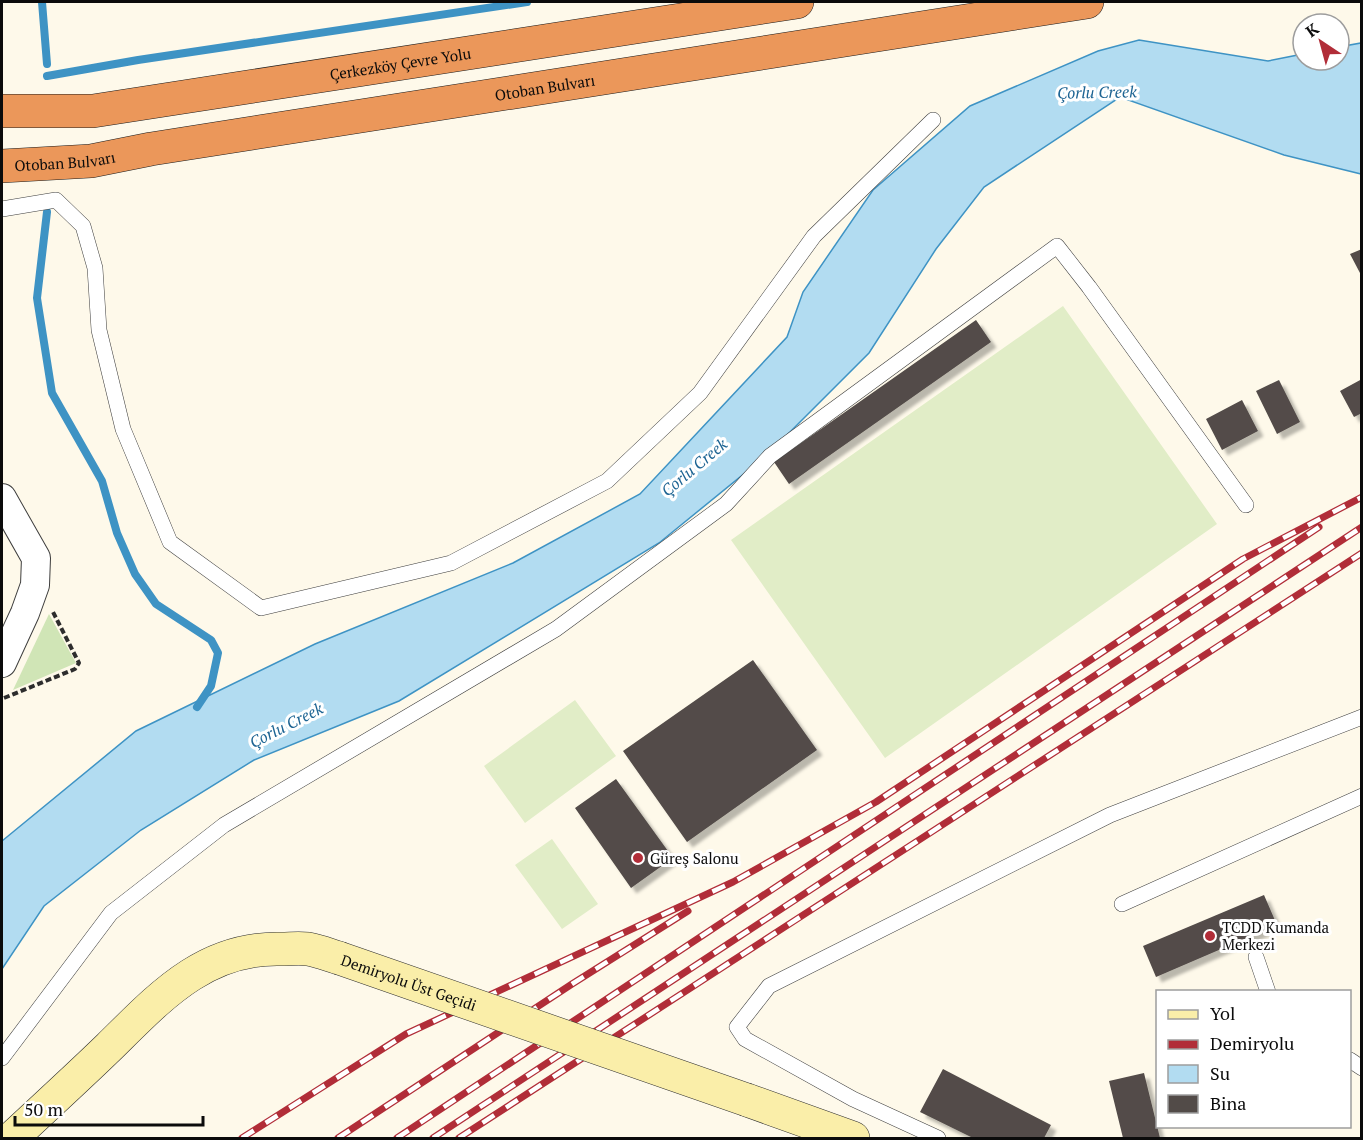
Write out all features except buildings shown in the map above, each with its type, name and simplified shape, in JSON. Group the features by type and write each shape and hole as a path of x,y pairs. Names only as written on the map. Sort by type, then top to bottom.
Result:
{"highway":[{"name":"Çerkezköy Çevre Yolu","path":"2,111 93,111 797,2"},
{"name":"Otoban Bulvarı","path":"2,166 91,160 1088,2"}],"street":[{"path":"2,498 36,558 34,590 26,613 2,663"},
{"name":"Demiryolu Üst Geçidi","path":"12,1138 176,984 222,958 267,948 307,949 339,958 853,1138"}],"lane":[{"path":"2,209 56,200 83,226 95,268 99,330 123,429 170,542 261,608 451,563 607,481 700,393 814,236 933,120"},
{"path":"2,1058 111,914 224,825 556,629 726,504 770,456 1057,246 1246,505"},
{"path":"938,1138 853,1099 755,1045 745,1039 737,1027 769,986 1110,815 1362,717"},
{"path":"1122,904 1362,796"},
{"path":"1256,957 1267,990"}],"path":[{"path":"4,698 75,669 79,663 49,605"}],"green space":[{"path":"1063,306 1217,524 885,758 731,540"},
{"path":"49,614 76,663 13,690"},
{"path":"575,700 616,756 525,823 484,766"},
{"path":"552,839 598,904 562,929 515,865"}],"water":[{"name":"Çorlu Creek","path":"1139,40 1268,61 1291,56 1291,72 1351,72 1351,45 1361,43 1361,174 1284,155 1120,97 984,187 936,249 869,353 767,455 659,543 399,701 254,760 141,830 44,906 2,969 2,841 136,731 315,644 513,563 640,494 787,337 803,292 873,190 970,106 1098,51"}],"waterway":[{"path":"42,2 47,64"},
{"path":"47,76 138,60 527,2"},
{"path":"47,212 37,298 52,393 102,481 117,533 135,574 156,604 211,640 218,653 211,686 197,707"}],"railway":[{"path":"242,1138 406,1034 733,882 876,802 1243,559 1362,497"},
{"path":"397,1138 1319,527"},
{"path":"433,1138 1362,527"},
{"path":"459,1138 1362,553"},
{"path":"338,1138 572,984 688,911"}],"place":[{"name":"Güreş Salonu","path":"638,858"},
{"name":"TCDD Kumanda Merkezi","path":"1210,936"}]}
